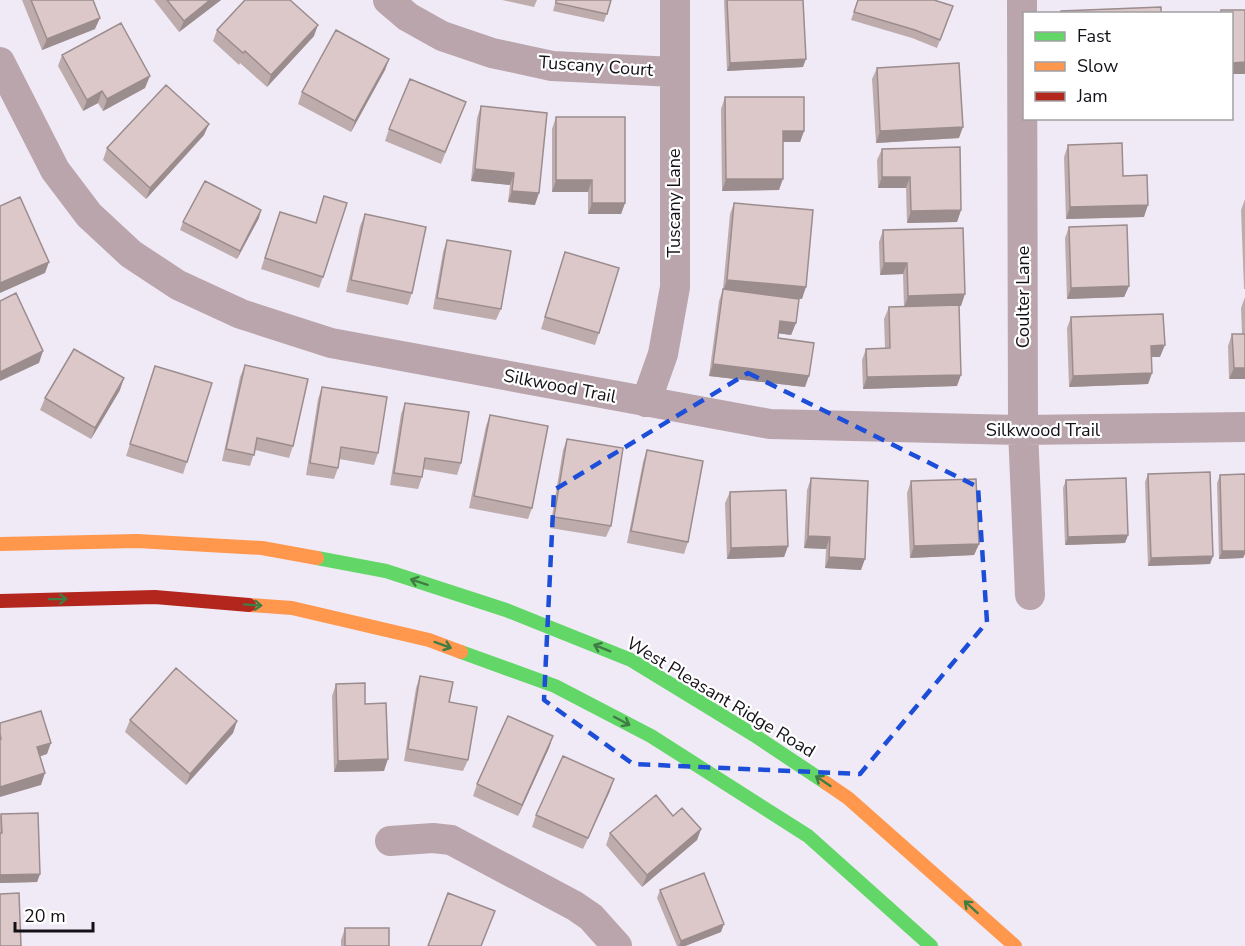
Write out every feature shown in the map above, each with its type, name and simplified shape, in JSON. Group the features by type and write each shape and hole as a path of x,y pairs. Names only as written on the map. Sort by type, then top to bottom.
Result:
{"main road":[{"name":"West Pleasant Ridge Road","path":"0,544 137,541 262,549 386,571 506,610 631,660 754,735 848,798 1015,946"},
{"path":"0,601 155,597 292,608 429,640 555,686 651,736 808,836 931,946"}],"street":[{"name":"Tuscany Court","path":"388,0 408,17 442,36 492,53 552,66 674,72"},
{"name":"Tuscany Lane","path":"646,402 663,354 675,287 675,0"},
{"name":"Coulter Lane","path":"1022,0 1023,430 1030,595"},
{"name":"Silkwood Trail","path":"0,62 55,170 89,215 131,254 178,285 241,314 331,343 770,424 1023,430 1245,427"},
{"path":"390,841 433,838 451,840 574,906 591,917 617,946"}],"highlighted area":[{"path":"748,373 978,487 987,622 860,774 633,764 544,700 554,490"}],"building":[{"path":"31,0 93,0 100,18 47,39"},
{"path":"167,0 210,0 184,21"},
{"path":"245,0 290,0 318,25 271,75 217,30"},
{"path":"556,0 611,0 607,14 556,3"},
{"path":"727,0 803,0 806,59 730,63"},
{"path":"858,0 934,0 953,6 940,40 854,12"},
{"path":"1161,7 1161,12 1061,11"},
{"path":"1221,10 1245,10 1245,62 1233,63 1233,12 1221,12"},
{"path":"121,23 150,76 107,99 102,91 87,100 62,55"},
{"path":"336,30 389,59 355,121 302,92"},
{"path":"959,63 963,127 880,131 877,68"},
{"path":"410,79 466,102 445,152 389,129"},
{"path":"166,85 209,124 150,188 107,148"},
{"path":"725,97 804,97 804,131 783,131 783,179 726,179"},
{"path":"481,106 547,113 539,193 512,191 514,173 475,169"},
{"path":"556,117 625,117 625,203 592,203 592,180 556,180"},
{"path":"1122,143 1123,176 1147,175 1148,205 1070,207 1068,145"},
{"path":"960,147 961,210 911,211 910,177 882,177 882,149"},
{"path":"205,181 261,210 240,251 183,222"},
{"path":"324,196 347,203 323,277 265,258 280,212 316,223"},
{"path":"20,197 49,262 0,283 0,206"},
{"path":"734,203 813,210 806,287 727,280"},
{"path":"365,214 426,227 412,293 351,280"},
{"path":"1127,225 1129,286 1071,288 1069,227"},
{"path":"963,228 965,294 908,296 907,263 884,263 883,230"},
{"path":"447,240 511,251 501,309 437,298"},
{"path":"565,252 619,268 599,333 545,317"},
{"path":"723,289 799,299 796,323 780,321 778,338 814,343 809,376 713,364"},
{"path":"16,293 43,351 0,372 0,301"},
{"path":"959,305 961,375 867,377 866,349 890,348 889,307"},
{"path":"1163,314 1165,345 1151,346 1152,373 1073,376 1071,317"},
{"path":"1232,334 1245,334 1245,368 1234,368"},
{"path":"74,349 124,378 95,428 45,398"},
{"path":"245,365 308,379 293,446 257,438 254,455 226,449"},
{"path":"155,366 212,383 187,462 130,444"},
{"path":"322,387 387,397 378,453 341,447 338,468 310,463"},
{"path":"405,403 469,412 461,463 425,458 422,477 394,473"},
{"path":"490,415 548,426 532,508 474,496"},
{"path":"567,439 623,448 611,526 554,517"},
{"path":"647,450 703,461 688,542 631,531"},
{"path":"1210,472 1213,556 1151,558 1148,474"},
{"path":"1245,474 1245,551 1222,551 1220,475"},
{"path":"811,478 868,481 865,559 829,557 830,537 808,536"},
{"path":"1126,478 1128,535 1068,537 1066,480"},
{"path":"976,479 979,544 914,546 911,481"},
{"path":"786,490 788,546 731,548 730,492"},
{"path":"176,668 237,721 190,774 130,720"},
{"path":"420,676 453,682 449,702 477,707 468,760 408,749"},
{"path":"365,683 365,704 386,703 388,759 338,761 336,684"},
{"path":"41,711 51,743 37,747 45,773 0,787 0,723"},
{"path":"508,716 553,736 522,805 477,784"},
{"path":"563,756 614,779 588,838 536,815"},
{"path":"656,795 673,816 682,808 701,829 647,875 610,833"},
{"path":"38,813 40,874 0,875 1,814"},
{"path":"704,873 724,924 681,941 660,890"},
{"path":"19,893 21,946 0,946 0,894"},
{"path":"448,893 495,911 481,946 428,946"},
{"path":"345,928 389,928 389,946 345,946"}],"traffic: fast":[{"path":"317,558 386,571 506,610 631,660 754,735 826,783"},
{"path":"461,652 555,686 651,736 808,836 931,946"}],"traffic: slow":[{"path":"0,544 137,541 262,548 317,558"},
{"path":"249,605 292,608 429,640 461,652"},
{"path":"826,783 848,798 1015,946"}],"traffic: jam":[{"path":"0,601 155,597 249,605"}]}
